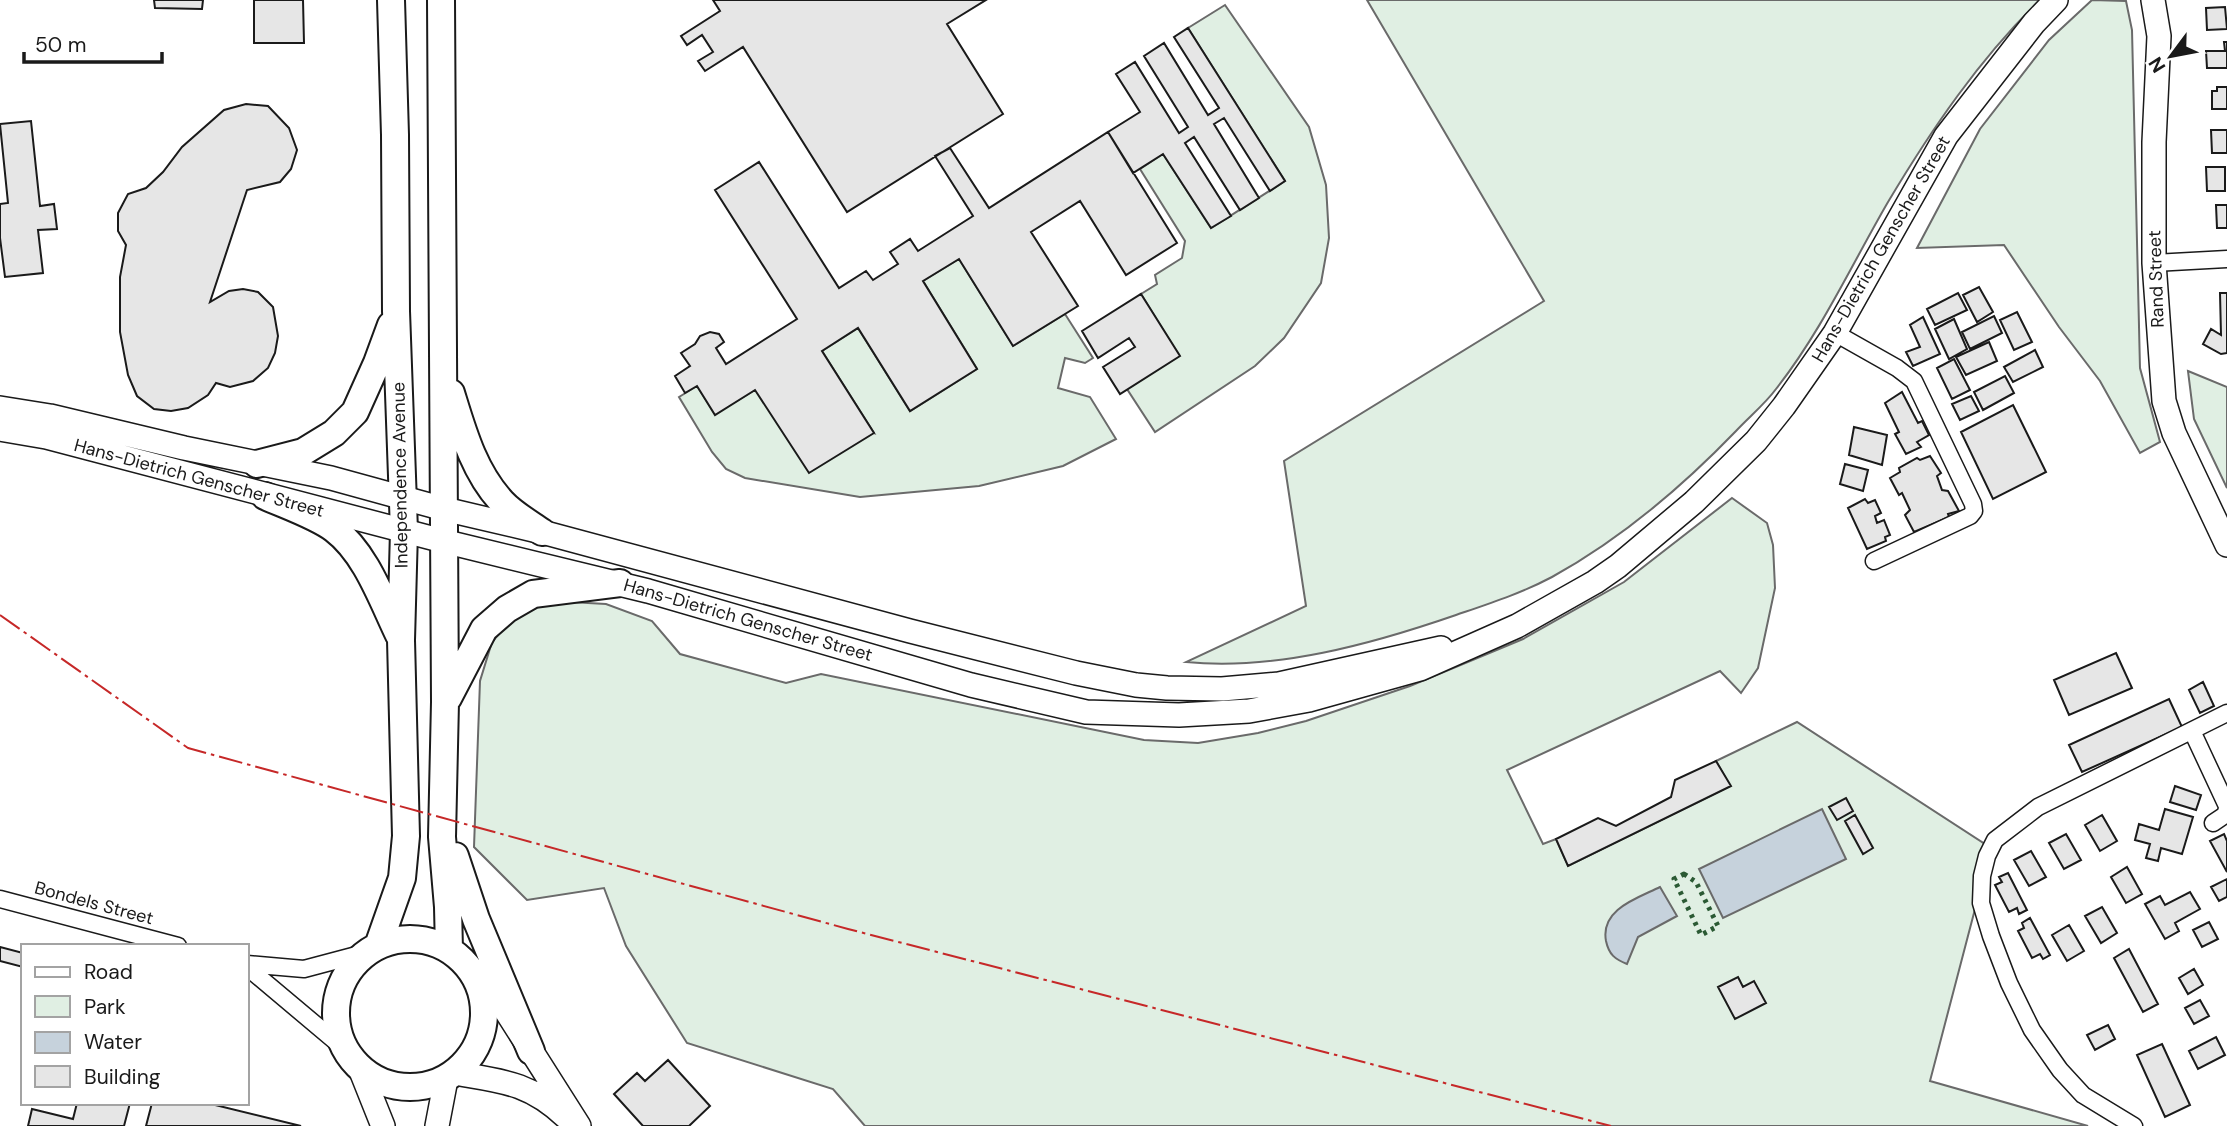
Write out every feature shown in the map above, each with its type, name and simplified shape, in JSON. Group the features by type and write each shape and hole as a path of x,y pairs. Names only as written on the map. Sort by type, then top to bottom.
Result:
{"main road":[{"name":"Independence Avenue","path":"353,1059 339,1034 336,1016 338,997 354,964 373,949 402,878 406,836 401,640 404,531 396,311 391,0"},
{"path":"441,0 445,702 442,837 449,907 449,950"},
{"path":"257,464 303,453 334,433 355,412 396,311"},
{"path":"443,368 465,438 481,476 503,504 542,532"},
{"path":"265,496 334,528 368,572 401,640"},
{"path":"445,702 484,629 507,609 533,594 620,583"},
{"path":"443,806 459,873 475,919 531,1051"},
{"path":"353,1059 374,1078 400,1086 428,1085 450,1076 467,1062 476,1048 485,1016 478,983 470,969 449,950 426,941 401,939 373,949"}],"street":[{"name":"Hans-Dietrich Genscher Street","path":"0,429 46,437 265,496 620,583 971,685 1086,712 1179,715 1249,711 1309,700 1420,668 1495,636 1618,566 1694,502 1756,441 1784,406 1835,334 1947,136 2034,23 2056,0"},
{"name":"Rand Street","path":"2153,0 2159,36 2154,142 2154,263 2162,382 2174,433 2227,545"},
{"path":"2154,263 2227,260"},
{"path":"1835,334 1898,368 1914,381 1973,504 1974,511 1970,516 1874,561"},
{"name":"Hans-Dietrich Genscher Street","path":"0,408 50,416 257,464 331,478 910,631 1076,673 1136,685 1222,689 1279,684 1495,636"},
{"path":"2134,1126 2083,1095 2060,1070 2032,1030 2009,983 1991,936 1981,903 1982,876 1995,840 2038,807 2227,713"},
{"path":"2192,730 2227,808 2225,815 2213,823"},
{"name":"Bondels Street","path":"0,899 169,944"},
{"path":"248,966 304,969 373,949"},
{"path":"248,967 353,1059"},
{"path":"470,969 506,1011 577,1126"},
{"name":"Independence Avenue","path":"353,1059 383,1126"},
{"path":"437,1126 450,1076 514,1084 531,1090 577,1126"}],"green space":[{"path":"1367,0 2040,0 1977,70 1921,148 1822,321 1776,389 1694,472 1650,511 1602,546 1552,577 1480,607 1424,626 1357,645 1288,659 1220,664 1186,662 1306,606 1284,461 1544,301"},
{"path":"2092,0 2126,1 2132,30 2140,368 2160,442 2140,453 2100,381 2059,327 2004,245 1917,248 1980,129 2049,40"},
{"path":"1225,5 1309,127 1326,185 1329,238 1321,283 1284,338 1255,366 1155,432 1127,389 1179,356 1141,294 1157,284 1155,275 1182,258 1185,241 1140,169 1163,154 1211,228 1285,181 1188,28"},
{"path":"959,259 1013,346 1065,314 1093,358 1085,363 1065,358 1058,388 1090,397 1116,439 1063,466 979,486 860,497 745,478 726,469 712,452 679,397 697,386 715,414 755,390 874,433 822,351 858,328 910,411 977,369 923,281"},
{"path":"2188,371 2227,387 2227,488 2194,419"},
{"path":"1732,498 1767,523 1773,545 1775,588 1758,668 1741,693 1720,671 1507,770 1543,844 1556,839 1568,866 1730,786 1716,761 1797,722 1991,848 1930,1081 2088,1126 865,1126 833,1089 687,1043 626,946 604,888 527,900 474,847 480,681 492,642 510,621 540,606 570,602 606,604 652,621 680,654 786,683 821,674 1144,740 1198,743 1258,733 1306,721 1410,686 1523,639 1624,582"}],"water":[{"path":"1822,809 1846,859 1723,918 1699,869"},
{"path":"1660,887 1677,916 1638,937 1627,964 1613,956 1607,946 1606,930 1609,921 1632,900"}],"building":[{"path":"154,0 203,0 202,9 155,8"},
{"path":"254,0 303,0 304,43 254,43"},
{"path":"713,0 986,0 947,24 1003,114 847,212 743,47 705,71 698,61 713,52 702,35 687,45 681,36 720,11"},
{"path":"2225,7 2227,29 2207,30 2206,8"},
{"path":"1188,28 1285,181 1270,191 1224,118 1214,124 1259,198 1240,210 1194,137 1185,143 1231,216 1211,228 1163,154 1133,173 1108,132 1140,112 1116,74 1135,62 1179,133 1188,127 1144,56 1164,43 1208,115 1219,108 1174,37"},
{"path":"2224,42 2227,42 2227,68 2207,68 2206,51 2225,51"},
{"path":"2217,87 2227,87 2227,109 2212,109 2212,91 2217,91"},
{"path":"246,104 268,106 289,128 297,150 291,169 280,182 247,190 210,302 229,291 243,289 258,292 273,307 278,336 275,353 268,368 253,381 230,387 216,383 208,395 188,408 171,411 154,409 137,396 128,375 120,332 120,277 126,245 118,231 118,213 128,194 146,188 163,172 182,147 224,110"},
{"path":"31,121 40,206 54,204 57,229 38,230 43,273 5,277 0,238 0,204 8,203 0,124"},
{"path":"2211,130 2227,130 2227,153 2212,153"},
{"path":"1108,132 1177,243 1126,275 1080,201 1031,232 1078,306 1013,346 959,259 923,281 977,369 910,411 858,328 822,351 874,433 809,473 755,390 715,415 697,386 685,393 675,376 690,366 681,353 695,344 700,336 710,332 719,334 724,342 716,348 726,364 797,319 715,190 759,162 839,288 866,271 873,280 898,264 890,252 910,239 918,251 973,216 935,156 950,148 989,208"},
{"path":"2206,167 2225,167 2225,191 2207,191"},
{"path":"2216,205 2227,205 2227,228 2217,228"},
{"path":"1979,287 1993,312 1977,322 1963,295"},
{"path":"1958,293 1967,310 1935,325 1927,309"},
{"path":"2220,293 2227,293 2227,353 2221,354 2203,344 2211,329 2221,335"},
{"path":"1141,294 1180,356 1120,394 1103,367 1135,347 1129,338 1098,358 1082,331"},
{"path":"2017,312 2032,342 2014,350 2000,320"},
{"path":"1994,316 2002,333 1970,349 1962,332"},
{"path":"1923,317 1940,354 1913,366 1906,352 1920,347 1910,325"},
{"path":"1954,319 1967,349 1949,359 1935,329"},
{"path":"1989,342 1997,361 1966,375 1956,357"},
{"path":"2035,350 2043,367 2013,382 2004,367"},
{"path":"1954,359 1970,390 1952,399 1937,368"},
{"path":"2005,376 2014,393 1983,410 1974,392"},
{"path":"1902,392 1918,423 1922,421 1929,435 1917,442 1921,447 1906,454 1895,434 1899,432 1885,403"},
{"path":"1971,396 1979,411 1960,420 1952,404"},
{"path":"2013,405 2046,472 1993,499 1961,432"},
{"path":"1854,427 1887,435 1882,465 1849,455"},
{"path":"1930,456 1941,473 1937,476 1942,490 1948,491 1959,511 1914,532 1905,515 1910,510 1902,493 1899,495 1890,478 1900,472 1899,468 1917,458 1920,460"},
{"path":"1845,464 1868,470 1863,491 1840,484"},
{"path":"1865,499 1868,503 1875,500 1881,513 1875,516 1877,523 1884,520 1890,535 1885,537 1886,541 1867,549 1848,508"},
{"path":"2116,653 2132,688 2069,715 2054,680"},
{"path":"2203,682 2214,706 2200,713 2189,690"},
{"path":"2169,699 2182,727 2082,772 2069,745"},
{"path":"1716,761 1731,786 1568,866 1556,839 1598,818 1616,826 1671,797 1675,780"},
{"path":"2175,786 2201,795 2196,810 2170,802"},
{"path":"1846,798 1853,811 1837,820 1829,807"},
{"path":"2165,809 2193,817 2182,854 2161,848 2158,861 2146,858 2150,844 2135,840 2139,824 2159,830"},
{"path":"1855,815 1873,848 1863,854 1845,821"},
{"path":"2102,815 2117,841 2100,851 2085,825"},
{"path":"2066,834 2081,860 2064,869 2049,843"},
{"path":"2224,834 2227,841 2227,872 2210,841"},
{"path":"2031,851 2046,877 2029,886 2014,860"},
{"path":"2127,867 2142,894 2126,903 2111,877"},
{"path":"2008,873 2027,910 2019,914 2017,908 2009,912 1995,885 2002,882 1999,877"},
{"path":"2227,879 2227,897 2219,901 2211,887"},
{"path":"2190,892 2200,909 2175,923 2179,931 2165,939 2145,904 2160,896 2165,905"},
{"path":"2102,907 2117,933 2101,943 2085,916"},
{"path":"2030,918 2050,955 2043,959 2040,954 2032,958 2018,931 2024,928 2022,923"},
{"path":"2209,922 2218,939 2202,947 2193,930"},
{"path":"2069,925 2084,951 2067,961 2052,935"},
{"path":"0,947 21,952 21,966 0,961"},
{"path":"2129,949 2158,1004 2143,1012 2114,958"},
{"path":"2194,969 2203,985 2188,994 2179,978"},
{"path":"1738,977 1743,987 1754,981 1766,1003 1735,1019 1718,987"},
{"path":"2200,1000 2209,1016 2194,1024 2185,1008"},
{"path":"2108,1025 2115,1039 2095,1050 2087,1035"},
{"path":"2216,1037 2225,1055 2198,1069 2189,1051"},
{"path":"2162,1044 2190,1105 2165,1117 2137,1055"},
{"path":"668,1060 710,1106 689,1126 643,1126 614,1094 637,1073 645,1081"},
{"path":"76,1105 129,1105 124,1126 28,1126 32,1109 73,1119"},
{"path":"151,1105 215,1105 301,1126 146,1126"}],"hedge":[{"path":"1684,874 1696,882 1718,926 1701,935 1674,879 1684,874"}],"power":[{"path":"0,615 188,748 848,929 1611,1126"}]}
